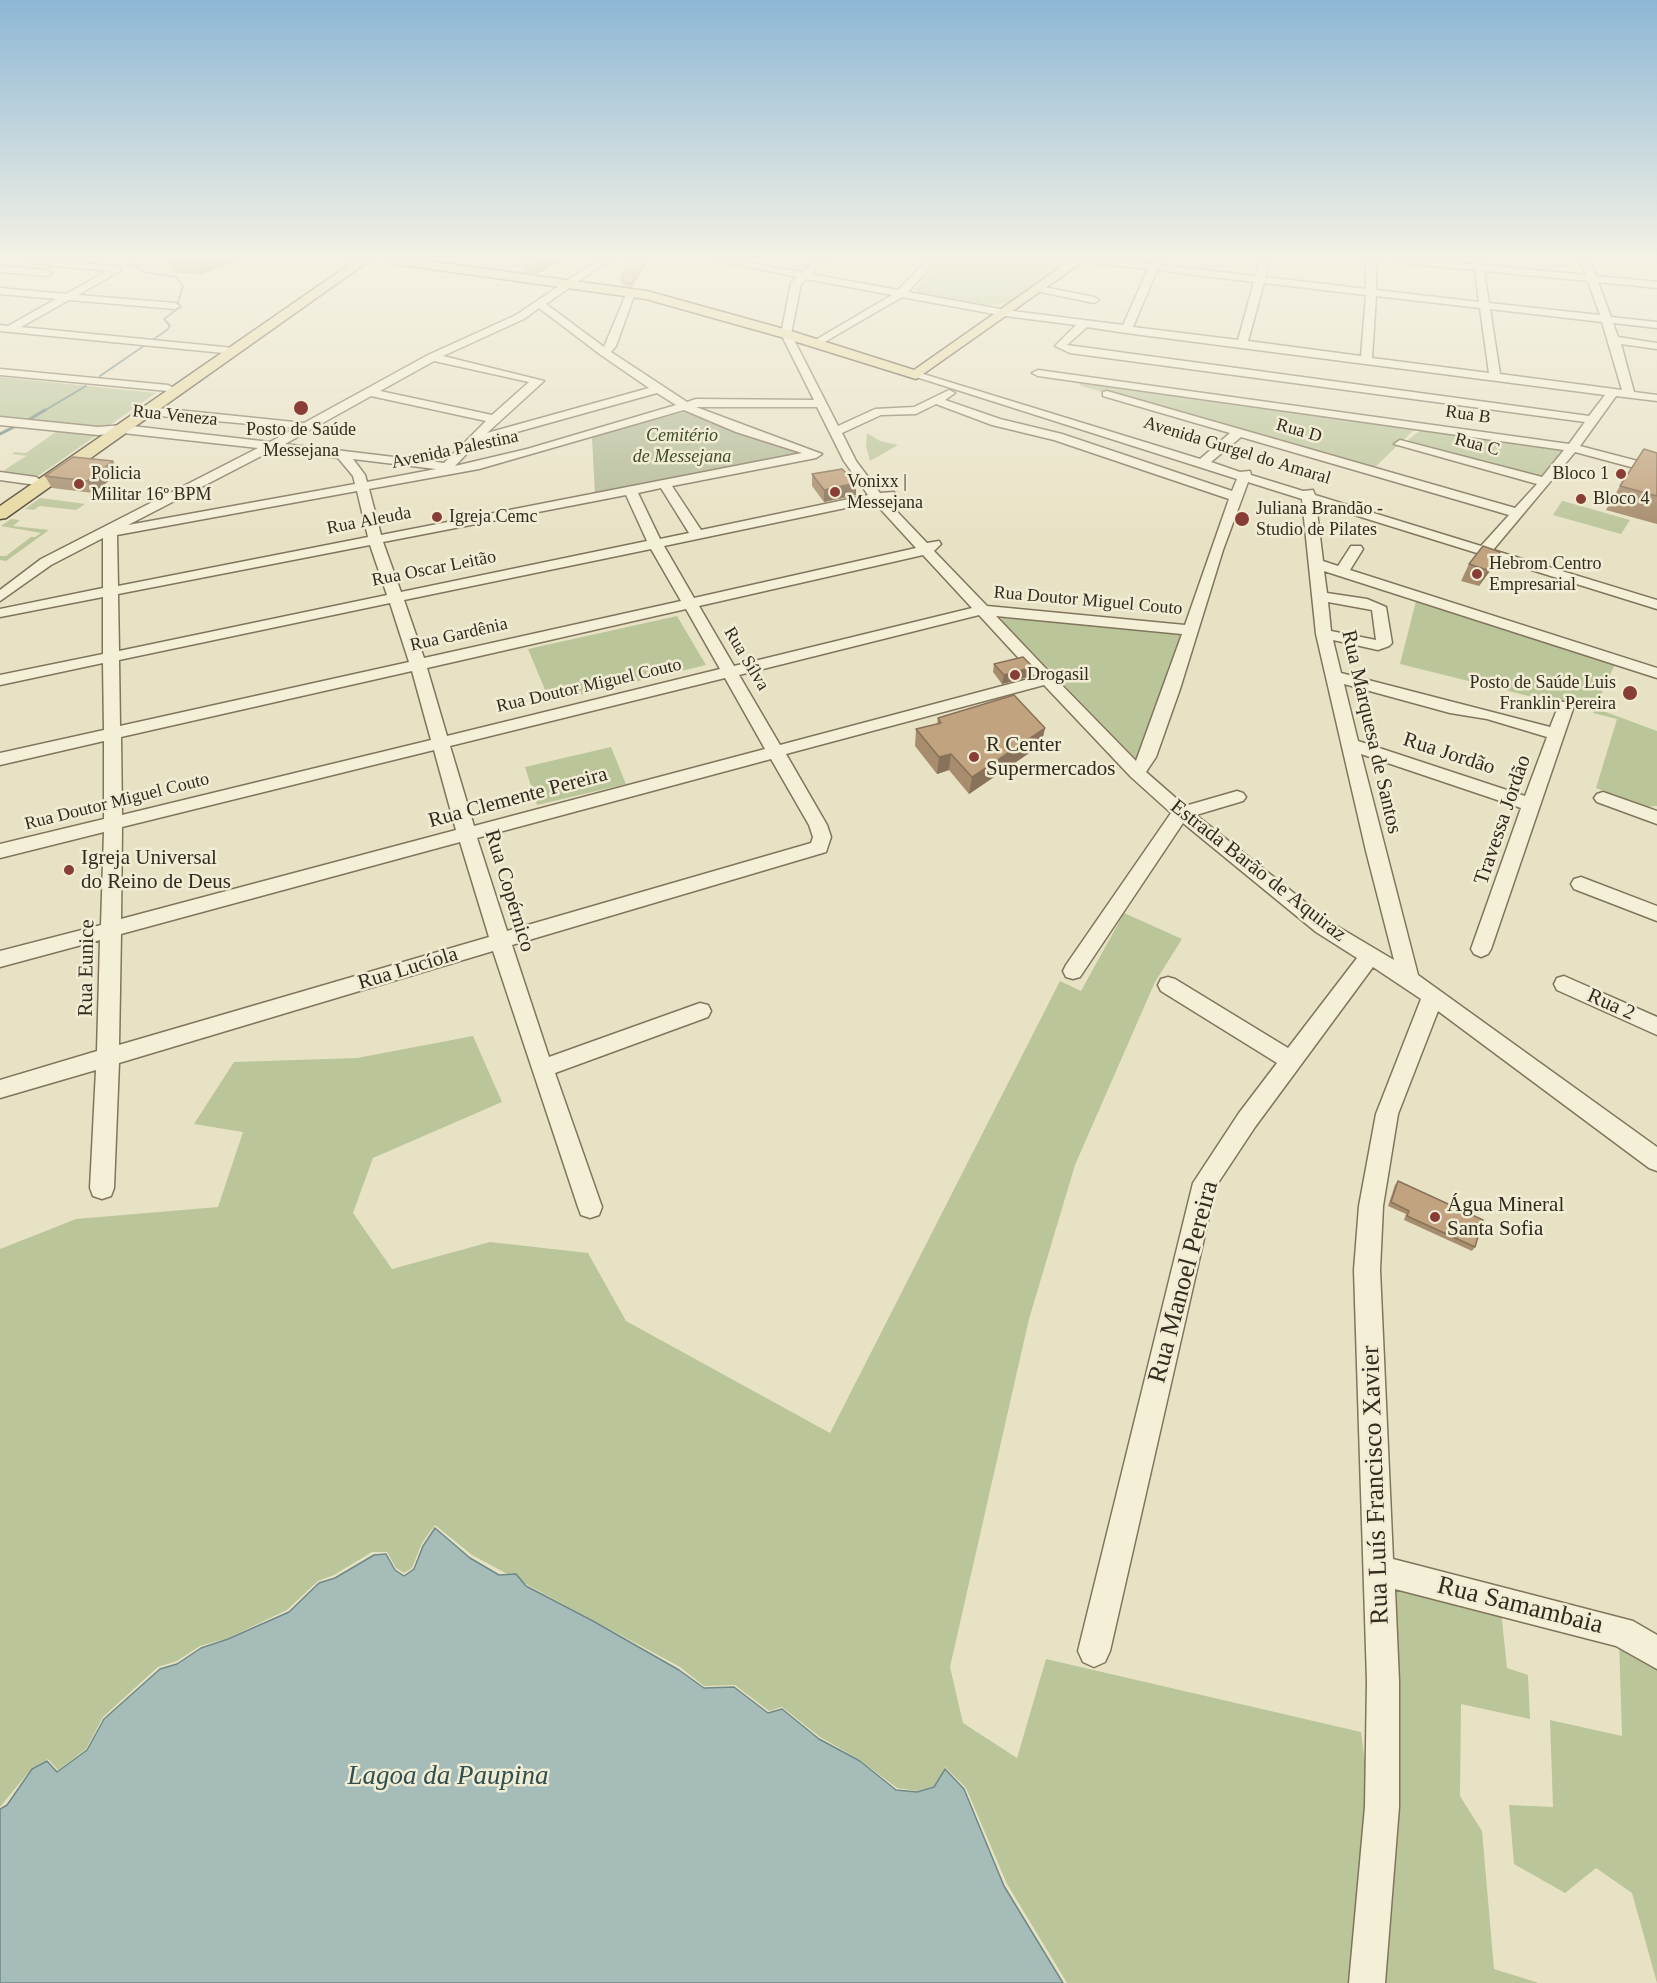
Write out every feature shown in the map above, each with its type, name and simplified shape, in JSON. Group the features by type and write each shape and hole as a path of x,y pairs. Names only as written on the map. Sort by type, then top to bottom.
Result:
{"main road":[{"path":"0,514 116,430 168,388 226,353"},
{"path":"0,506 148,411 227,353"},
{"name":"Avenida Gurgel do Amaral","path":"844,353 916,375"},
{"path":"916,375 948,353"}],"street":[{"path":"0,597 46,562 274,445 442,353"},
{"path":"605,353 686,407 740,429 842,454 862,420"},
{"name":"Estrada Barão de Aquiraz","path":"795,353 842,454 931,546 1047,679 1137,773 1296,907 1409,979 1657,1161"},
{"path":"1089,353 1594,420"},
{"path":"1256,353 1301,381 1366,361 1657,398"},
{"path":"1366,361 1367,353"},
{"path":"1493,353 1496,377"},
{"path":"1617,353 1629,394"},
{"path":"432,357 534,378 538,381 494,419 448,469"},
{"path":"0,372 168,388"},
{"name":"Rua B","path":"1038,373 1076,379 1301,381 1418,426 1573,448 1657,470"},
{"name":"Avenida Gurgel do Amaral","path":"916,375 1657,605"},
{"name":"Rua D","path":"1076,379 1080,386 1516,513"},
{"name":"Rua Aleuda","path":"0,613 375,537 630,489 842,454 862,420 879,412 916,410 938,401 955,388"},
{"path":"474,440 657,389"},
{"path":"369,392 494,419"},
{"path":"1488,552 1516,513 1573,448 1613,392"},
{"path":"938,401 996,422 1079,444 1236,497"},
{"name":"Avenida Palestina","path":"103,534 361,487 531,452 696,403 820,404"},
{"path":"148,411 298,425"},
{"name":"Rua Veneza","path":"0,421 274,445 448,469"},
{"path":"1372,470 1418,426"},
{"path":"1202,463 1239,432"},
{"name":"Rua C","path":"1394,450 1545,482"},
{"name":"Rua Copérnico","path":"342,454 356,469 375,537 418,664 467,835 590,1207"},
{"path":"1137,773 1147,757 1192,630 1216,550 1244,476"},
{"path":"0,477 36,481"},
{"path":"666,486 698,536"},
{"name":"Rua Sílva","path":"630,489 656,545 819,825 822,837 817,849"},
{"name":"Rua Oscar Leitão","path":"0,680 883,496"},
{"name":"Rua Marquesa de Santos","path":"1308,496 1324,634 1409,979"},
{"name":"Rua Eunice","path":"102,1188 108,1058 113,824 110,734 112,658 110,591 103,534"},
{"name":"Estrada Barão de Aquiraz","path":"931,546 975,582"},
{"name":"Rua Gardênia","path":"0,759 690,604 931,546"},
{"path":"1341,572 1356,549"},
{"path":"1317,564 1657,673"},
{"path":"1320,597 1367,603 1379,607 1384,643 1378,645 1324,634"},
{"name":"Rua Doutor Miguel Couto","path":"0,851 732,672 984,605 1192,630"},
{"path":"1334,676 1450,708 1490,714 1556,734"},
{"name":"Rua Clemente Pereira","path":"0,959 1047,679"},
{"name":"Travessa Jordão","path":"1481,949 1566,706"},
{"name":"Rua Jordão","path":"1351,745 1533,805"},
{"path":"1073,971 1160,840 1182,813 1237,797"},
{"path":"1603,798 1657,818"},
{"name":"Rua Lucíola","path":"0,1089 817,849"},
{"path":"1581,884 1657,914"},
{"name":"Rua Manoel Pereira","path":"1094,1651 1205,1183 1246,1119 1370,956"},
{"name":"Rua 2","path":"1564,984 1657,1026"},
{"path":"1168,985 1291,1061"},
{"name":"Rua Luís Francisco Xavier","path":"1367,1983 1382,1807 1383,1682 1367,1270 1371,1206 1387,1114 1433,996"},
{"path":"544,1068 700,1011"},
{"name":"Rua Samambaia","path":"1379,1570 1622,1632 1657,1653"}],"green space":[{"path":"0,377 156,393 104,429 0,417"},
{"path":"1077,379 1418,426 1372,470 1081,386"},
{"name":"Cemitério de Messejana","path":"688,411 815,455 595,495 592,437"},
{"path":"1423,428 1564,450 1539,478 1414,444 1408,440"},
{"path":"57,431 97,435 38,476 3,471 26,456 12,454 14,452 26,453"},
{"path":"867,433 880,441 898,445 870,461 866,446"},
{"path":"40,498 85,504 76,510 39,506 34,510 25,509"},
{"path":"1562,501 1630,520 1621,534 1553,515"},
{"path":"11,519 20,520 13,526 49,530 6,561 0,560 0,556 6,556 31,537 41,533 1,526"},
{"path":"1416,601 1615,664 1595,708 1657,731 1657,806 1647,807 1596,788 1617,719 1593,713 1594,708 1573,707 1400,664"},
{"path":"677,616 706,665 550,702 528,649"},
{"path":"1000,619 1181,633 1141,757 1136,759"},
{"path":"611,747 626,784 537,805 525,767"},
{"path":"1124,913 1182,939 1155,982 1075,1165 1029,1319 950,1667 963,1723 1017,1758 1046,1659 1361,1732 1369,1793 1352,1983 1067,1983 1007,1884 966,1788 945,1767 934,1786 917,1791 897,1788 860,1760 820,1737 782,1707 769,1711 735,1685 704,1686 680,1667 472,1555 435,1525 422,1543 412,1568 404,1573 396,1568 387,1552 372,1552 334,1575 318,1581 287,1610 228,1638 200,1646 177,1661 158,1667 103,1717 86,1749 58,1770 48,1759 32,1768 0,1807 0,1249 76,1219 218,1207 243,1132 194,1124 234,1062 357,1058 473,1036 502,1102 373,1158 353,1213 392,1269 490,1242 588,1253 626,1321 830,1433 1060,981 1081,991"},
{"path":"1385,1577 1501,1611 1507,1668 1528,1675 1530,1719 1461,1704 1460,1796 1482,1831 1494,1969 1539,1983 1378,1983"},
{"path":"1619,1639 1657,1666 1657,1983 1632,1893 1596,1868 1565,1893 1514,1864 1509,1805 1553,1807 1550,1720 1622,1736"}],"water":[{"name":"Lagoa da Paupina","path":"435,1528 470,1558 499,1575 516,1574 526,1586 679,1670 704,1688 734,1687 768,1713 782,1709 819,1739 860,1761 896,1790 917,1792 934,1787 945,1769 964,1789 1004,1886 1063,1983 0,1983 0,1809 7,1805 32,1769 47,1761 57,1772 87,1750 104,1719 160,1669 177,1664 201,1648 228,1639 289,1612 319,1583 335,1578 374,1555 386,1554 395,1570 404,1576 414,1569 423,1546"}],"building":[{"path":"1644,449 1657,453 1657,496 1620,486"},
{"path":"73,457 113,461 87,481 45,476"},
{"path":"842,469 856,483 824,490 812,474"},
{"path":"1483,546 1500,552 1487,570 1469,564"},
{"path":"1023,657 1033,667 1004,675 994,664"},
{"name":"R Center Supermercados","path":"1014,695 1045,728 972,777 951,754 939,757 916,729 941,723 938,718"},
{"name":"Água Mineral Santa Sofia","path":"1398,1181 1483,1220 1475,1247 1407,1216 1409,1211 1391,1202"}],"waterway":[{"path":"100,376 134,353"},
{"path":"42,412 86,386"},
{"path":"25,422 45,410"},
{"path":"0,434 16,426"}],"place":[{"name":"Posto de Saúde Messejana","path":"301,408"},
{"name":"Bloco 1","path":"1621,474"},
{"name":"Policia Militar 16º BPM","path":"79,484"},
{"name":"Vonixx | Messejana","path":"835,492"},
{"name":"Bloco 4","path":"1581,499"},
{"name":"Igreja Cemc","path":"437,517"},
{"name":"Juliana Brandão - Studio de Pilates","path":"1242,519"},
{"name":"Hebrom Centro Empresarial","path":"1477,574"},
{"name":"Drogasil","path":"1015,675"},
{"name":"Posto de Saúde Luis Franklin Pereira","path":"1630,693"},
{"name":"R Center Supermercados","path":"974,757"},
{"name":"Igreja Universal do Reino de Deus","path":"69,870"},
{"name":"Água Mineral Santa Sofia","path":"1435,1217"}]}
